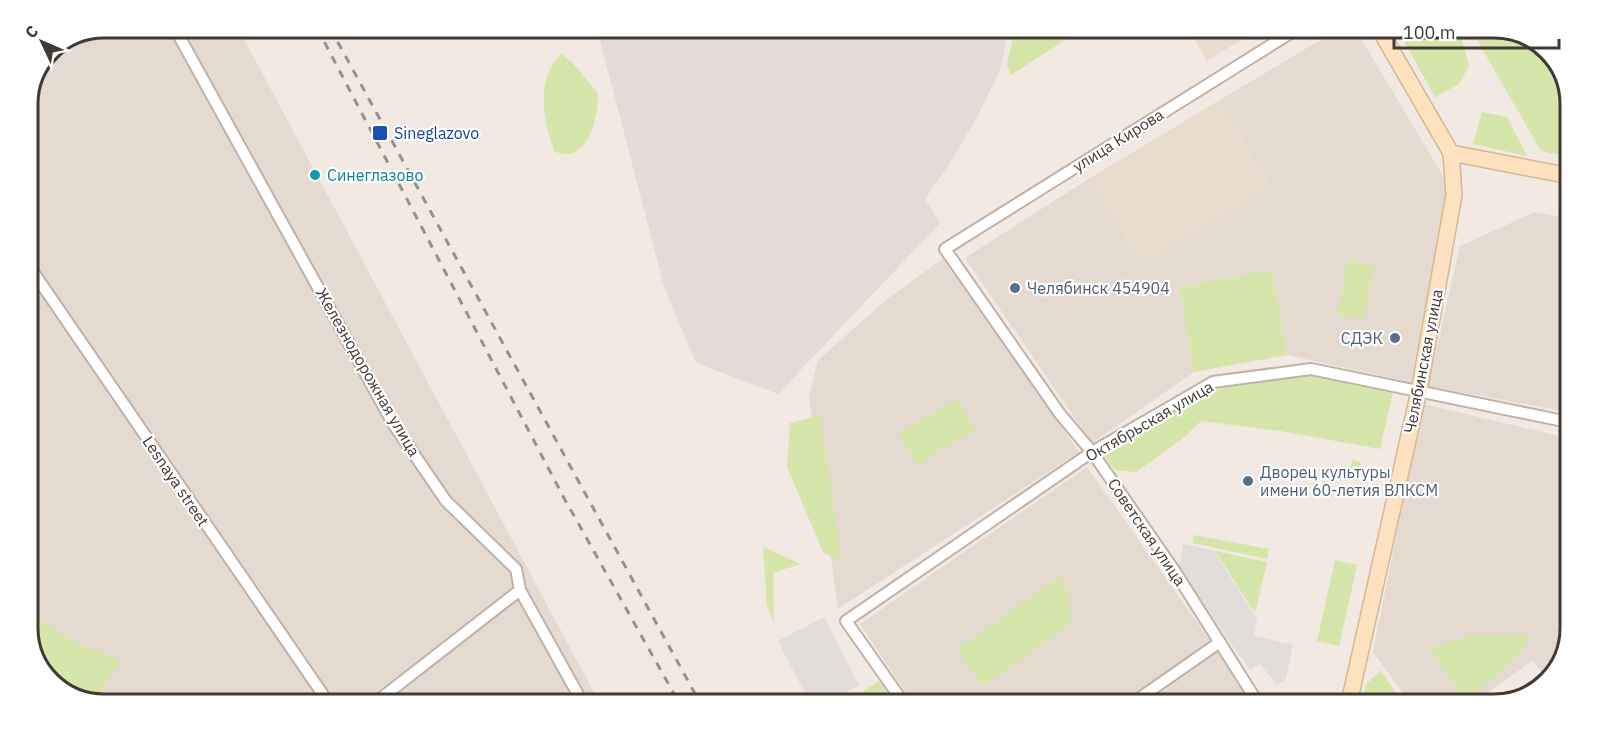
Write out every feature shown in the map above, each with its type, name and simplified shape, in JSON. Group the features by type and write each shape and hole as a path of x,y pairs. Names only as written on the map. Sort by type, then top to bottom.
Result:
{"street":[{"name":"Железнодорожная улица","path":"180,38 394,425 446,501 516,569 520,590 578,694"},
{"name":"улица Кирова","path":"945,249 1282,38"},
{"name":"Челябинская улица","path":"1351,694 1419,392 1454,195 1451,153 1384,38"},
{"path":"1451,153 1560,174"},
{"name":"Советская улица","path":"945,249 1060,414 1092,452 1174,570 1252,694"},
{"name":"Lesnaya street","path":"38,279 323,694"},
{"name":"Октябрьская улица","path":"897,694 846,621 1092,452 1213,382 1311,369 1560,420"},
{"path":"386,694 520,590"},
{"path":"1145,694 1220,642"}],"shaded area":[{"path":"103,38 243,38 595,694 103,694 78,689 54,671 44,657 38,632 38,99 42,78 46,72 72,72 72,46 78,42"},
{"path":"599,38 1007,38 1000,70 978,115 952,160 925,199 940,223 778,394 696,363 664,286"},
{"path":"1194,38 1244,38 1207,61"},
{"path":"1324,38 1361,38 1448,184 1411,382 1287,355 1272,270 1179,287 1194,372 1092,443 965,258 1090,178 1142,264 1270,186 1218,101"},
{"path":"1218,101 1270,187 1142,264 1090,178"},
{"path":"1535,212 1560,217 1560,411 1428,386 1460,246"},
{"path":"945,257 1079,452 838,609 809,397 818,360 886,300"},
{"path":"1423,404 1560,436 1560,628 1556,653 1544,671 1542,673 1533,660 1486,694 1404,694 1373,652"},
{"path":"1087,467 1210,641 1134,694 907,694 860,624"},
{"path":"1183,544 1213,550 1257,619 1254,636 1293,645 1286,679 1277,685 1260,664 1250,670 1178,570"},
{"path":"824,617 859,685 842,694 805,694 778,641"},
{"path":"1219,651 1250,694 1159,694"}],"green space":[{"path":"1013,38 1068,38 1011,75 1007,65"},
{"path":"1402,38 1461,38 1469,66 1459,84 1435,97"},
{"path":"1476,38 1508,39 1520,42 1535,51 1552,70 1560,99 1560,155 1541,151"},
{"path":"561,54 576,67 598,93 597,109 590,135 580,149 569,154 555,152 545,114 547,76"},
{"path":"1482,112 1507,117 1527,156 1473,144"},
{"path":"1348,260 1374,265 1364,319 1337,314"},
{"path":"1272,270 1287,355 1194,372 1179,287"},
{"path":"1310,374 1393,392 1380,449 1281,431 1201,421 1182,439 1136,472 1115,470 1103,454 1216,389"},
{"path":"957,399 975,430 917,465 898,434"},
{"path":"820,415 842,561 823,552 787,467 790,423"},
{"path":"1352,460 1361,462 1357,481 1348,479"},
{"path":"1194,535 1269,549 1267,559 1192,543"},
{"path":"763,547 807,567 800,564 773,573 774,623 767,605"},
{"path":"1215,551 1267,562 1255,613"},
{"path":"1335,560 1357,565 1339,646 1317,641"},
{"path":"1061,576 1068,590 1071,624 982,686 957,649"},
{"path":"38,620 74,642 121,661 99,693 78,689 60,677 44,657 39,641"},
{"path":"1530,635 1511,663 1471,694 1461,694 1429,648 1468,636"},
{"path":"1381,671 1397,694 1364,694 1366,684"},
{"path":"879,681 888,694 860,694"}],"railway":[{"path":"322,38 564,498 674,694"},
{"path":"335,38 695,694"}],"place":[{"name":"Sineglazovo","path":"380,133"},
{"name":"Синеглазово","path":"315,175"},
{"name":"Челябинск 454904","path":"1015,288"},
{"name":"СДЭК","path":"1395,338"},
{"name":"Дворец культуры имени 60-летия ВЛКСМ","path":"1248,481"}]}
